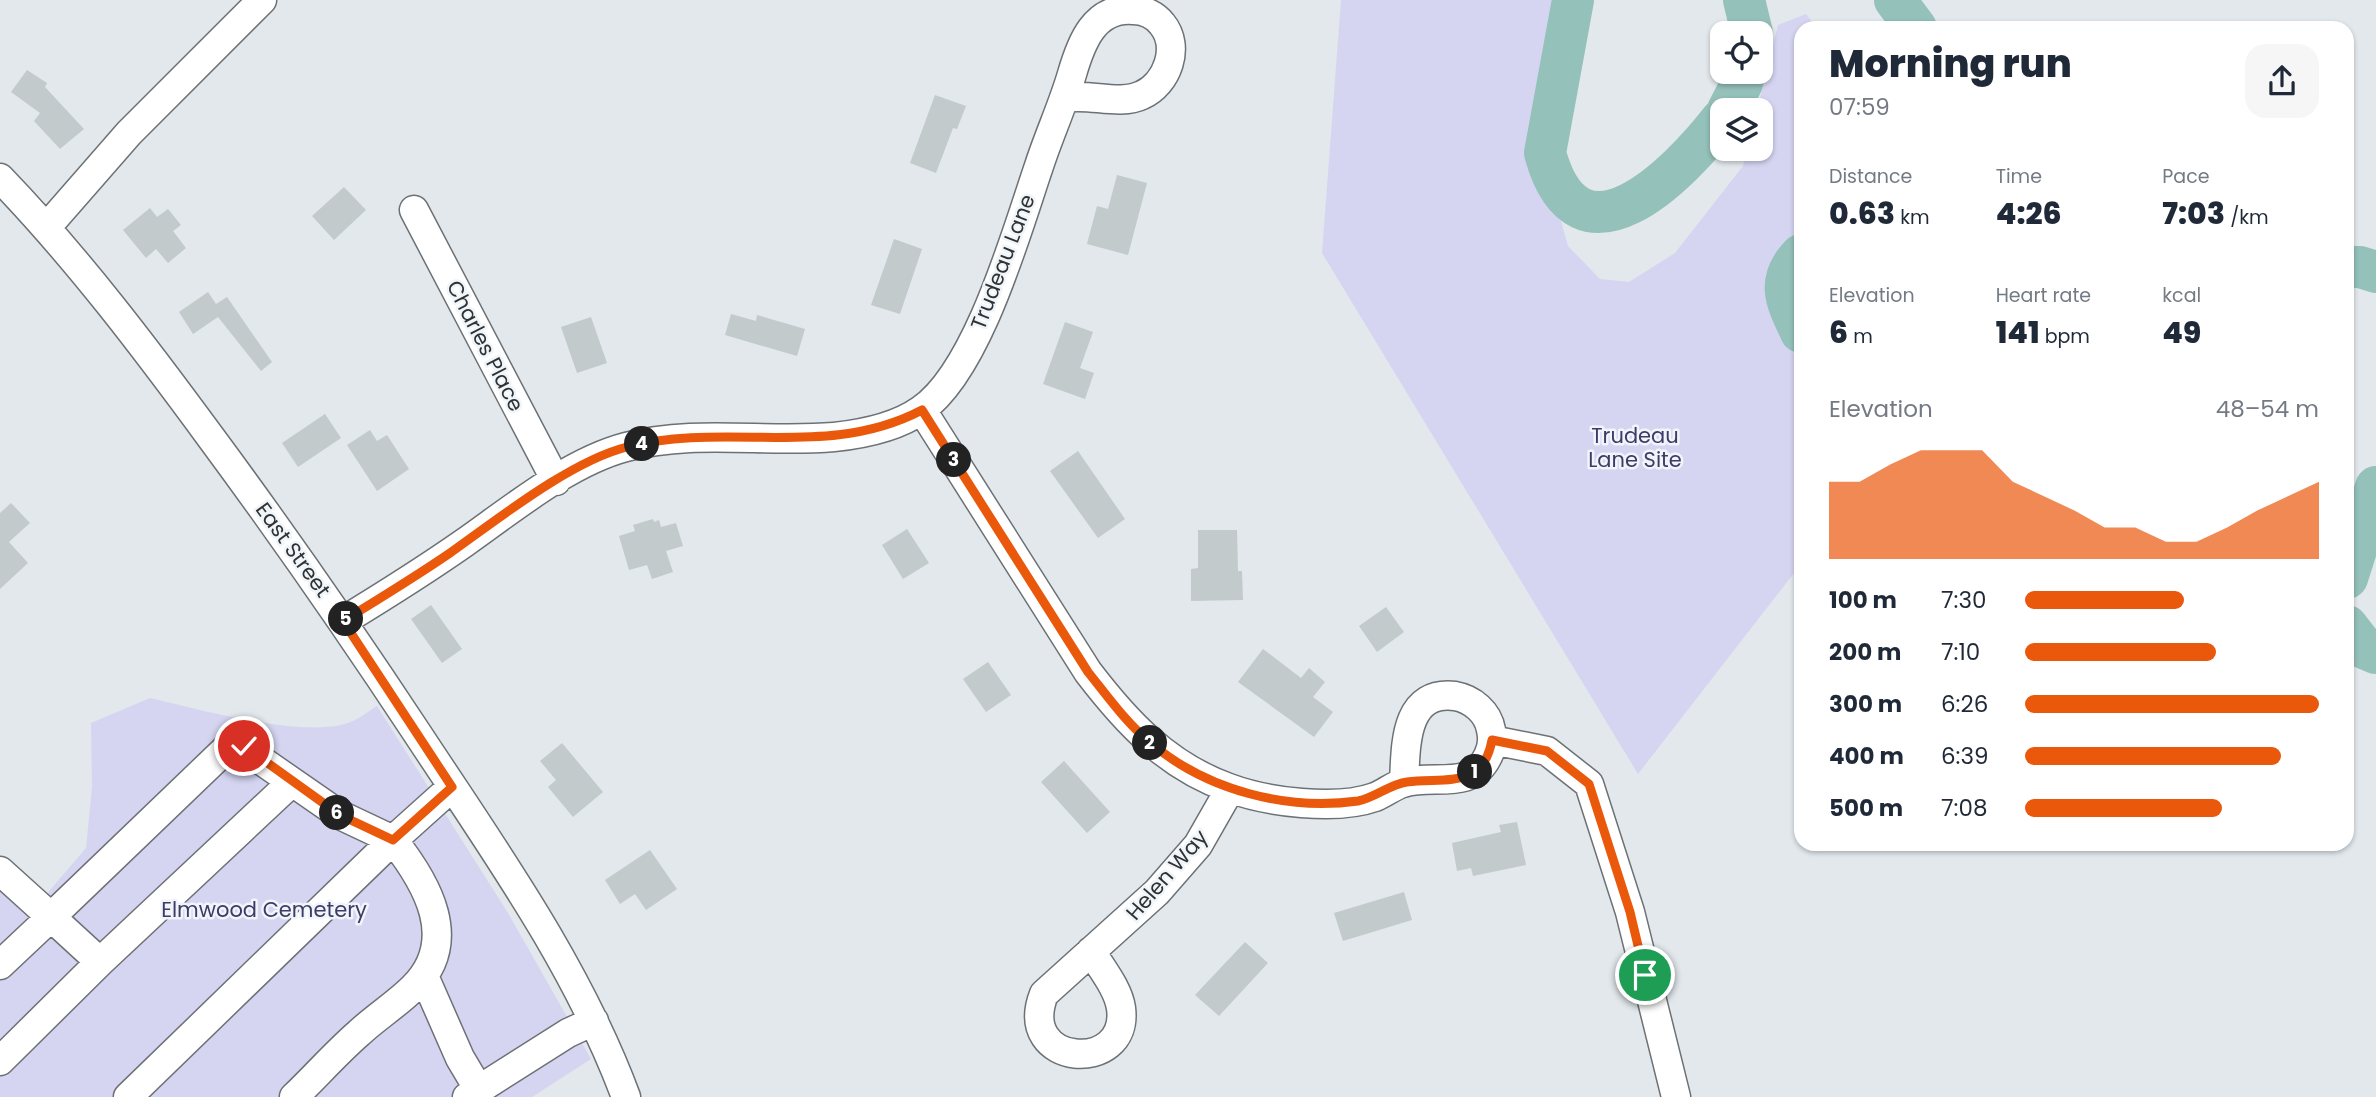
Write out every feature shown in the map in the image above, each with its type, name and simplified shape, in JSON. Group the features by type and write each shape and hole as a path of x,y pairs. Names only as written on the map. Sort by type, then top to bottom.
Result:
{"street":[{"path":"46,228 129,132 262,0"},
{"name":"Trudeau Lane","path":"343,621 556,481 623,448 659,440 735,436 803,439 837,437 897,423 922,410 955,370 986,314 1065,98"},
{"name":"East Street","path":"0,178 46,228 163,372 343,621 551,942 594,1021 626,1097"},
{"name":"Charles Place","path":"414,210 556,481"},
{"path":"922,410 1088,672 1150,743 1175,762 1230,789 1282,800 1341,802 1374,797 1404,782 1456,780 1468,776 1485,762 1492,740 1487,718 1471,702 1450,696 1426,702 1410,721 1404,782"},
{"path":"1492,740 1547,751 1589,784 1630,912 1676,1097"},
{"path":"0,965 230,747 244,746 340,815 393,840 428,892 435,915 435,950 432,963 424,976 359,1032 294,1097"},
{"path":"0,1061 100,962 292,782"},
{"path":"128,1097 393,840 452,787"},
{"name":"Helen Way","path":"1091,951 1157,892 1182,864 1214,819 1230,789"},
{"path":"0,871 100,962"},
{"path":"424,976 473,1093 568,1033 594,1021"}],"green space":[{"name":"Trudeau Lane Site","path":"1341,0 1552,0 1548,174 1568,246 1600,279 1629,282 1675,253 1744,161 1773,161 1773,98 1760,98 1763,84 1773,84 1773,45 1778,25 1806,14 1812,21 1794,21 1794,305 1788,325 1787,344 1794,354 1794,573 1638,774 1322,253"},
{"name":"Elmwood Cemetery","path":"150,698 253,721 310,727 334,726 353,721 377,706 508,913 591,1059 532,1097 0,1097 0,860 44,897 86,848 92,787 91,723"}],"building":[{"path":"27,70 47,83 45,87 84,129 60,149 34,121 40,113 11,92"},
{"path":"935,95 966,106 957,129 953,128 936,173 910,163"},
{"path":"1117,175 1147,183 1128,255 1087,244 1097,206 1108,209"},
{"path":"344,187 366,210 334,240 312,216"},
{"path":"150,208 157,217 168,209 181,225 173,231 186,248 168,263 156,249 146,258 123,230"},
{"path":"894,239 922,249 900,314 871,305"},
{"path":"208,292 216,304 227,297 272,362 261,371 218,317 193,334 179,312"},
{"path":"731,314 756,321 757,315 805,329 797,356 725,335"},
{"path":"591,317 607,363 577,373 561,327"},
{"path":"1065,322 1093,332 1080,368 1094,373 1085,399 1043,384"},
{"path":"325,414 341,438 298,467 282,443"},
{"path":"370,430 377,441 387,435 409,469 377,491 347,445"},
{"path":"1078,451 1125,519 1098,538 1050,471"},
{"path":"11,503 30,523 9,542 28,563 0,589 0,513"},
{"path":"653,519 654,522 659,520 661,527 676,523 683,546 666,551 673,572 652,579 647,565 629,570 619,536 635,531 633,525"},
{"path":"907,529 929,563 903,579 882,545"},
{"path":"1198,530 1237,530 1238,571 1242,571 1243,600 1191,601 1191,569 1198,568"},
{"path":"431,605 462,649 442,663 411,619"},
{"path":"1386,607 1404,632 1377,652 1359,626"},
{"path":"1263,649 1301,678 1309,668 1325,682 1313,697 1333,712 1314,737 1238,682"},
{"path":"988,662 1011,695 986,712 963,679"},
{"path":"562,743 603,792 573,817 548,787 556,780 540,761"},
{"path":"1064,761 1110,812 1087,833 1041,782"},
{"path":"1517,822 1526,865 1473,876 1471,868 1457,871 1452,843 1501,832 1499,825"},
{"path":"650,850 677,889 646,910 635,894 620,904 605,880"},
{"path":"1404,892 1412,920 1343,941 1334,913"},
{"path":"1245,942 1268,963 1219,1016 1195,995"}],"waterway":[{"path":"1573,0 1545,153 1561,190 1581,208 1605,212 1630,204 1656,187 1681,165 1710,133"},
{"path":"1744,0 1749,21"},
{"path":"1895,0 1911,21"},
{"path":"1734,98 1741,84"},
{"path":"1794,264 1786,283 1788,302 1794,317"},
{"path":"2354,267 2376,272"},
{"path":"2354,556 2376,487"},
{"path":"2354,635 2364,648 2376,653"}],"route":[{"path":"244,746 340,815 393,840 452,787 343,621 556,481 623,448 659,440 697,437 837,437 897,423 922,410 1088,672 1150,743 1175,762 1230,789 1303,802 1359,801 1391,790 1404,782 1456,780 1478,770 1485,762 1492,740 1547,751 1589,784 1630,912 1645,975"}]}
